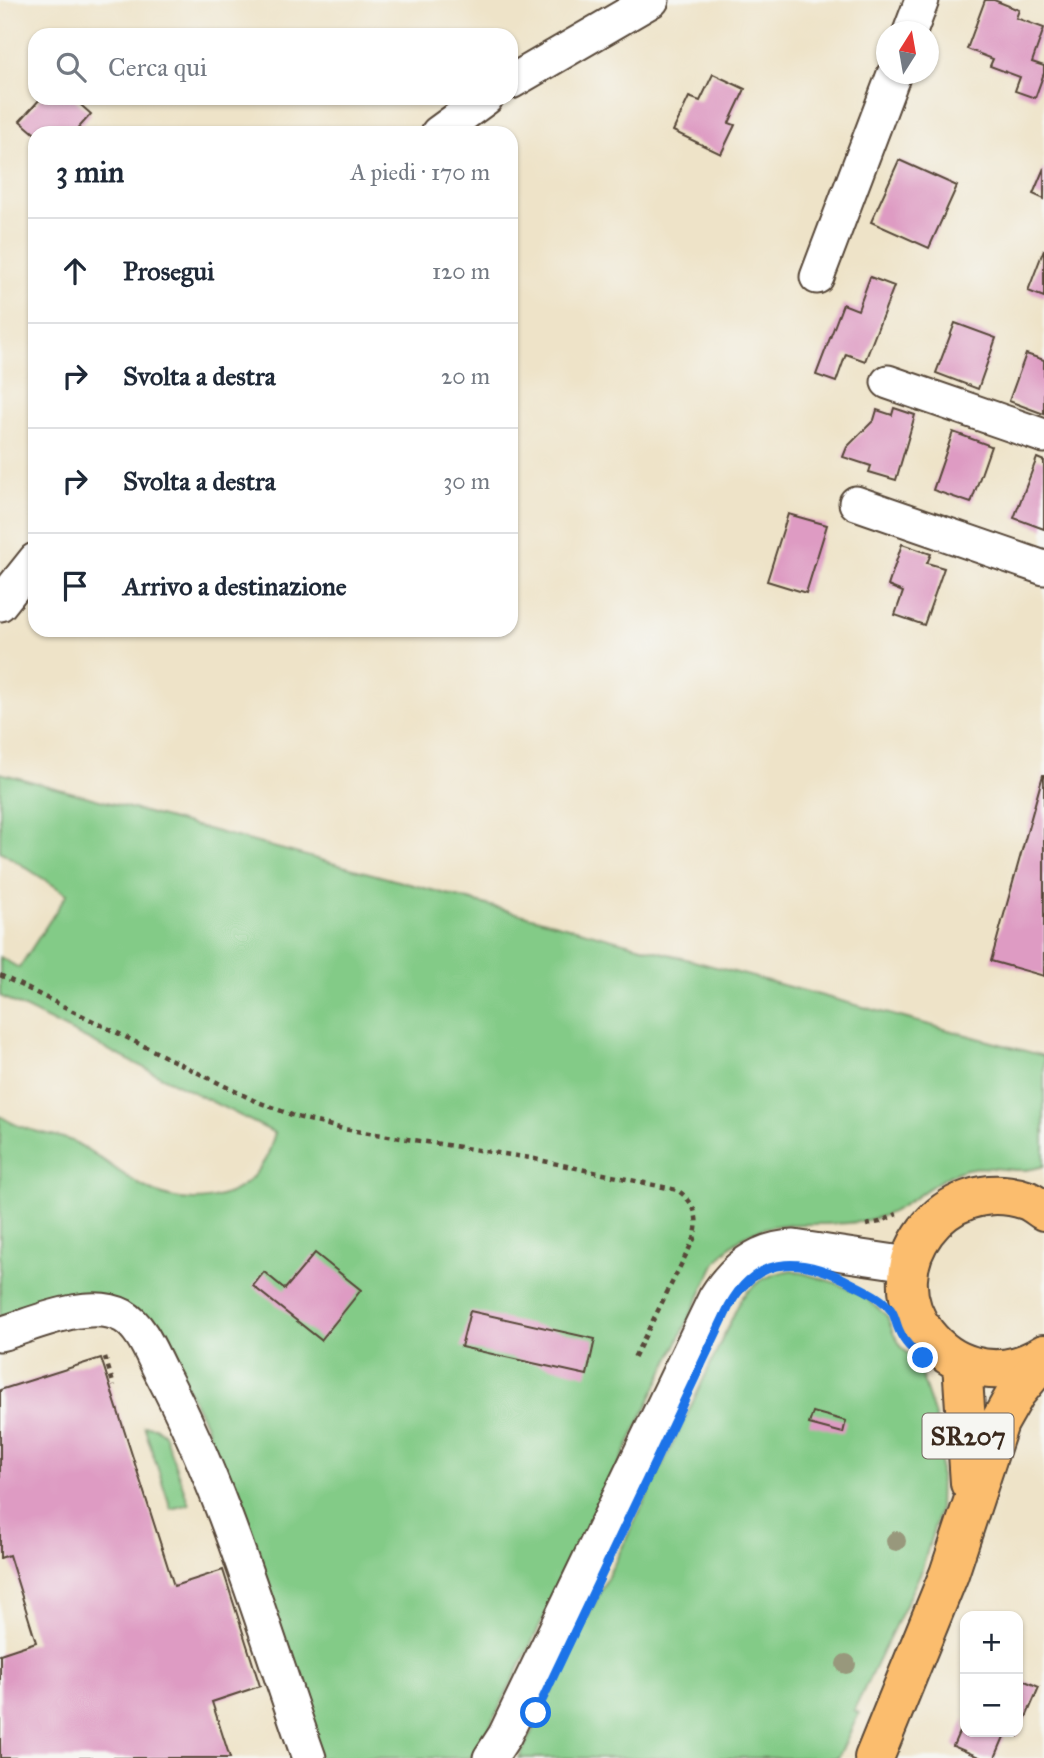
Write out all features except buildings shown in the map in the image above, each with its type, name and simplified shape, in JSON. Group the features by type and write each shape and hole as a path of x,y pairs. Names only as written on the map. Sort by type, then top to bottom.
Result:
{"main road":[{"name":"SR207","path":"1044,1211 1026,1200 997,1195 967,1199 940,1214 920,1236 909,1264 908,1295 918,1323 936,1347 962,1363 985,1369 1009,1369 1044,1357"},
{"name":"SR207","path":"874,1758 939,1599 972,1510 999,1423 1016,1393 1044,1357"},
{"name":"SR207","path":"962,1363 972,1510"}],"street":[{"path":"518,78 652,0"},
{"path":"915,21 922,0"},
{"path":"817,277 890,84"},
{"path":"448,126 476,105"},
{"path":"888,382 1044,436"},
{"path":"856,503 1044,568"},
{"path":"0,604 28,569"},
{"path":"490,1758 505,1735 715,1298 734,1271 772,1249 794,1247 909,1264"},
{"path":"0,1334 86,1310 113,1312 135,1325 188,1423 242,1561 309,1758"}],"path":[{"path":"0,975 286,1114 329,1126 530,1158 677,1190 693,1206 696,1229 694,1238 634,1358"},
{"path":"853,1284 886,1306"},
{"path":"105,1357 114,1386"}],"green space":[{"path":"0,773 1044,1056 1044,1166 1026,1170 984,1167 960,1171 888,1214 876,1218 832,1224 769,1227 750,1233 732,1245 715,1264 479,1749 469,1758 319,1758 205,1423 159,1333 138,1313 0,1318 0,1116 26,1128 76,1143 144,1187 160,1194 194,1200 227,1194 242,1185 255,1174 266,1158 275,1133 0,996 0,957 19,968 67,894 0,851"},
{"path":"792,1270 836,1283 864,1296 887,1316 903,1349 917,1362 941,1435 939,1511 921,1572 854,1710 859,1713 838,1758 519,1758 741,1299 764,1279"},
{"path":"144,1426 155,1427 164,1434 189,1504 171,1509"}],"route":[{"path":"536,1713 729,1306 750,1278 760,1271 782,1264 818,1269 839,1277 864,1290 892,1311 908,1346 923,1358"}]}
